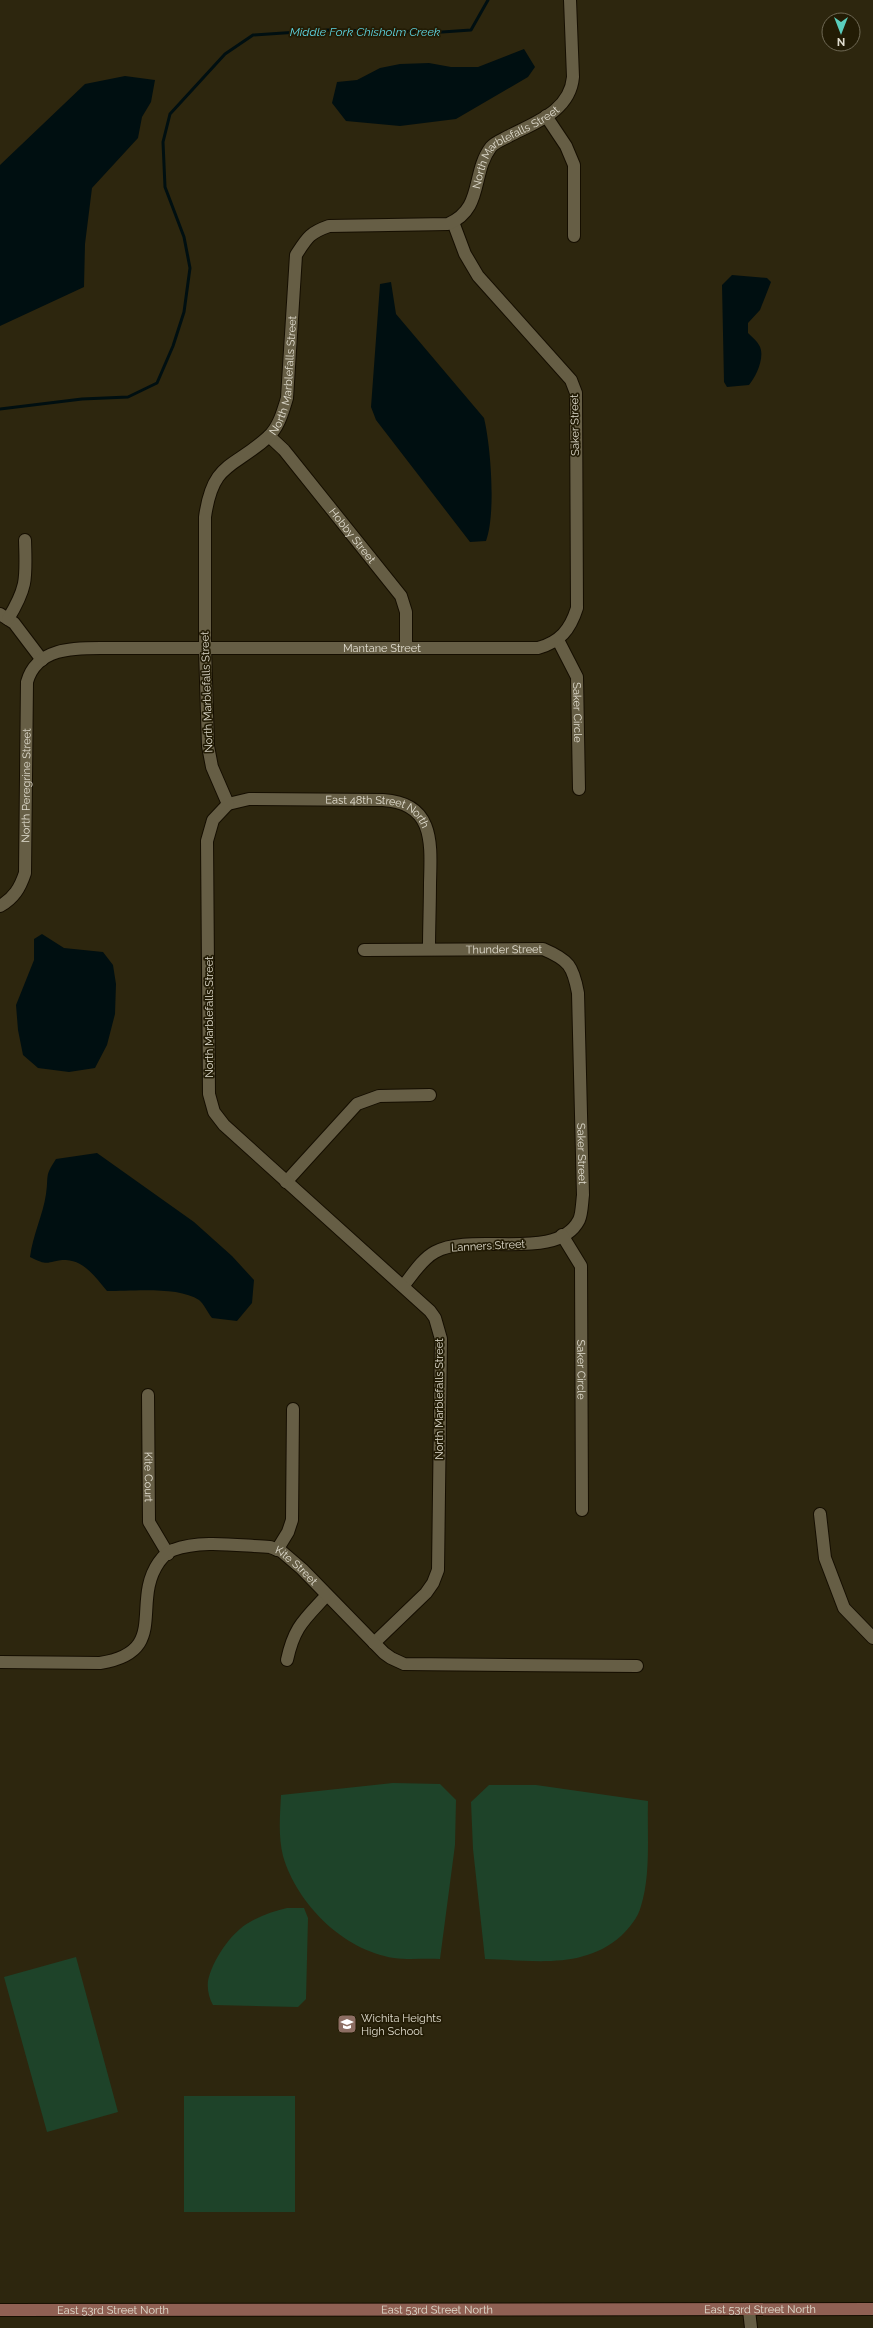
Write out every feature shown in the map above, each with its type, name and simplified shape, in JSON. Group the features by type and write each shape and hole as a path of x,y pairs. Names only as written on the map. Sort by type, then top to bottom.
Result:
{"main road":[{"name":"East 53rd Street North","path":"0,2310 873,2309"}],"street":[{"name":"North Marblefalls Street","path":"374,1643 430,1588 436,1577 438,1564 440,1339 435,1318 430,1311 404,1285 286,1182 218,1119 209,1098 208,841 213,820 228,804 214,773 209,754 205,648 205,517 207,500 220,473 269,436 280,420 287,398 296,255 307,237 313,232 329,226 448,224 460,219 473,200 486,156 492,146 546,116 567,99 572,88 570,0"},
{"path":"546,116 566,146 574,165 574,236"},
{"name":"Saker Street","path":"453,222 465,254 478,276 567,376 576,392 577,608 572,626 558,640"},
{"name":"Hobby Street","path":"269,436 284,450 401,596 406,612 406,648"},
{"path":"25,540 26,575 24,590 4,617 30,643 42,660"},
{"name":"Mantane Street","path":"42,660 58,651 74,648 538,648 552,644 558,640"},
{"name":"Saker Circle","path":"558,640 577,677 579,789"},
{"name":"North Peregrine Street","path":"0,906 9,901 16,893 25,873 26,687 29,676 42,660"},
{"name":"East 48th Street North","path":"228,804 249,799 383,800 398,802 411,807 423,821 430,839 429,948"},
{"name":"Thunder Street","path":"364,950 429,948 543,949 562,957 574,972 578,993 580,1064"},
{"name":"Saker Street","path":"562,1235 580,1219 583,1195 580,1064"},
{"path":"286,1182 357,1104 379,1096 430,1095"},
{"name":"Saker Circle","path":"562,1235 581,1266 582,1510"},
{"name":"Lanners Street","path":"404,1285 427,1258 447,1247 547,1243 562,1235"},
{"name":"Kite Court","path":"148,1395 149,1522 168,1554"},
{"path":"277,1550 288,1532 292,1520 293,1409"},
{"path":"820,1514 825,1558 844,1608 873,1638"},
{"name":"Kite Street","path":"168,1554 172,1550 198,1545 270,1548 277,1550 302,1569 326,1596 390,1658 404,1664 637,1666"},
{"path":"0,1662 100,1663 115,1660 127,1655 138,1647 145,1633 152,1576 161,1559 168,1554"},
{"path":"287,1660 291,1641 299,1625 326,1596"},
{"path":"748,2310 751,2328"}],"green space":[{"path":"393,1783 440,1784 456,1800 455,1845 440,1959 394,1958 375,1953 340,1935 311,1907 299,1891 283,1856 280,1833 281,1795"},
{"path":"489,1785 536,1785 648,1801 648,1854 644,1894 638,1915 621,1936 606,1947 590,1954 574,1958 556,1961 485,1959 473,1849 471,1802"},
{"path":"287,1908 304,1908 308,1918 306,1999 298,2007 213,2005 210,1999 208,1981 218,1956 229,1940 243,1927 255,1920 277,1910"},
{"path":"76,1957 118,2112 47,2132 4,1977"},
{"path":"184,2096 295,2096 295,2212 184,2212"}],"shaded area":[{"path":"524,49 535,67 528,77 456,119 400,126 346,121 332,103 337,82 357,80 380,68 400,64 429,63 451,67 478,67"},
{"path":"125,76 155,80 151,102 142,117 138,138 92,188 85,244 84,287 0,326 0,165 85,84"},
{"path":"732,275 767,278 771,282 760,310 748,323 748,333 757,342 761,350 761,360 757,372 749,385 727,387 724,382 722,285"},
{"path":"391,282 396,314 484,418 489,446 492,498 489,529 486,541 470,542 376,420 371,407 380,284"},
{"path":"42,934 64,948 103,952 113,965 116,984 115,1014 107,1045 95,1068 69,1072 38,1068 23,1055 18,1030 16,1005 34,960 34,939"},
{"path":"97,1153 194,1222 232,1256 254,1280 252,1303 237,1321 212,1318 199,1300 190,1296 180,1293 154,1290 107,1291 90,1271 79,1263 60,1260 46,1263 30,1257 33,1240 45,1202 48,1173 52,1165 56,1159"}],"waterway":[{"name":"Middle Fork Chisholm Creek","path":"0,409 82,399 128,397 157,383 173,346 184,312 190,268 184,237 165,187 163,142 170,114 225,54 253,35 328,30 442,32 471,30 488,0"}],"place":[{"name":"Wichita Heights High School","path":"347,2024"}]}
